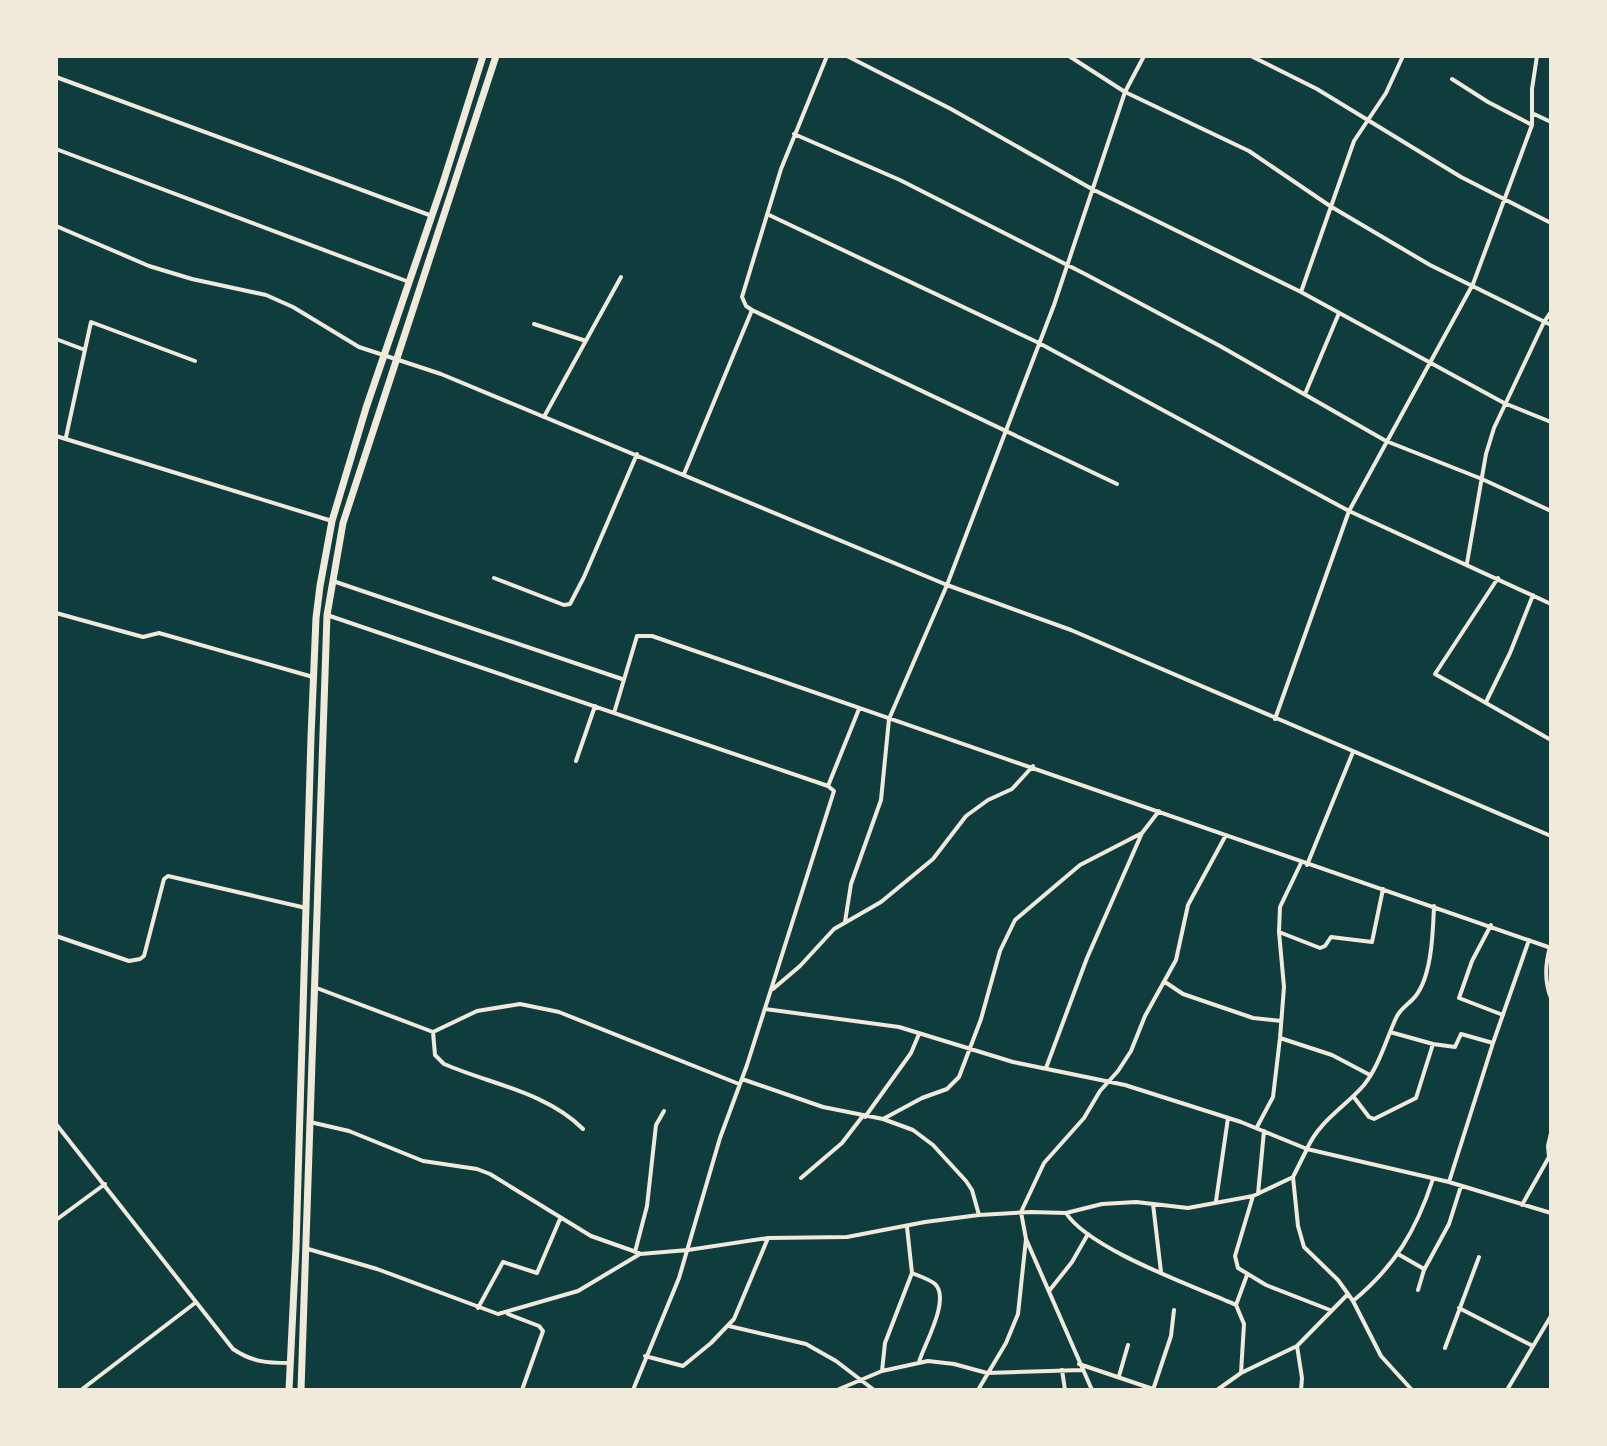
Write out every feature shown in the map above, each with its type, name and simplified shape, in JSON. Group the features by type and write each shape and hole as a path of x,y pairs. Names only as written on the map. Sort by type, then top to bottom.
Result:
{"highway":[{"path":"289,1390 316,618 332,521 366,408 483,56"},
{"path":"301,1390 327,615 343,523 496,56"}],"street":[{"path":"827,56 794,134 767,214 742,297 746,306 1117,484"},
{"path":"847,56 964,116 1092,189 1301,292 1428,364 1504,403 1551,422"},
{"path":"1069,56 1125,92 1249,151 1330,206 1472,287 1551,325"},
{"path":"845,922 851,884 881,800 889,719 947,585 1067,266 1125,92 1144,56"},
{"path":"1251,56 1317,89 1461,177 1551,223"},
{"path":"1301,292 1354,141 1386,93 1403,56"},
{"path":"1275,719 1349,511 1472,287 1532,125 1532,89 1537,56"},
{"path":"56,77 432,216"},
{"path":"1452,79 1532,125"},
{"path":"1534,114 1551,122"},
{"path":"794,134 900,180 1067,266 1386,441 1482,479 1551,511"},
{"path":"56,149 409,282"},
{"path":"767,214 1039,343 1349,511 1551,604"},
{"path":"56,226 149,266 266,295 384,357 441,374 545,415 947,585 1071,630 1551,836"},
{"path":"545,415 621,277"},
{"path":"684,475 752,310"},
{"path":"1467,563 1486,454 1504,403 1551,312"},
{"path":"1305,394 1312,384 1339,313"},
{"path":"66,438 91,322 195,361"},
{"path":"534,324 586,341"},
{"path":"56,339 85,350"},
{"path":"56,436 332,521"},
{"path":"494,578 564,605 570,604 637,454"},
{"path":"1498,578 1435,674 1551,740"},
{"path":"333,581 623,680"},
{"path":"1486,702 1533,595"},
{"path":"56,613 143,637 159,633 313,677"},
{"path":"327,615 830,787 834,795 720,1138 688,1250 633,1390"},
{"path":"614,713 637,636 652,636 1550,948 1545,965 1551,998"},
{"path":"576,761 595,706"},
{"path":"830,787 859,709"},
{"path":"1307,865 1353,752"},
{"path":"771,991 800,966 828,935 881,902 933,859 966,816 988,800 1012,789 1033,766"},
{"path":"1046,1069 1079,977 1142,833 1159,811"},
{"path":"883,1119 922,1098 947,1089 959,1077 1011,924 1080,865 1142,833"},
{"path":"1092,1390 1026,1239 1021,1212 1044,1163 1084,1118 1131,1051 1145,1016 1176,960 1188,905 1226,835"},
{"path":"1257,1128 1273,1097 1280,1038 1284,987 1279,932 1282,899 1301,863"},
{"path":"56,936 129,961 140,959 144,956 161,886 168,876 306,908"},
{"path":"1279,932 1320,948 1331,937 1372,942 1383,889"},
{"path":"1412,1390 1381,1356 1348,1294 1304,1247 1298,1226 1293,1177 1325,1120 1353,1096 1370,1075 1403,1006 1412,1000 1429,965 1434,906"},
{"path":"1491,925 1472,961 1459,998 1503,1015"},
{"path":"1449,1182 1529,940"},
{"path":"1165,982 1183,994 1253,1018 1281,1021"},
{"path":"314,987 433,1032 477,1011 520,1004 559,1012 740,1082 823,1107 883,1119 913,1130 941,1154 972,1190 979,1215"},
{"path":"765,1009 899,1027 970,1051 1108,1082 1228,1118 1307,1149 1449,1182 1551,1213"},
{"path":"433,1032 435,1055 444,1064 548,1104 573,1118 583,1129"},
{"path":"1390,1032 1455,1047 1461,1034 1493,1043"},
{"path":"801,1178 842,1143 864,1117 890,1078 902,1066 919,1034"},
{"path":"1280,1038 1332,1055 1370,1075"},
{"path":"1353,1096 1374,1119 1414,1100 1423,1081 1433,1044"},
{"path":"305,1249 377,1269 498,1314 578,1291 638,1253 656,1125 664,1111"},
{"path":"1216,1201 1228,1118"},
{"path":"310,1122 349,1131 423,1161 477,1169 490,1174 591,1236 638,1253 688,1250 768,1238 847,1237 979,1215 1066,1213 1102,1204 1136,1202 1188,1208 1255,1195 1293,1177"},
{"path":"56,1124 233,1349 247,1359 262,1363 291,1361"},
{"path":"1264,1131 1255,1195 1235,1256 1238,1268 1266,1285 1330,1310"},
{"path":"1522,1205 1549,1157 1551,1133"},
{"path":"1353,1301 1388,1269 1398,1254 1413,1229 1433,1179"},
{"path":"56,1220 105,1184"},
{"path":"1418,1290 1424,1270 1449,1224 1461,1186"},
{"path":"1153,1204 1161,1272"},
{"path":"1066,1213 1078,1227 1136,1262 1236,1305"},
{"path":"478,1308 503,1262 537,1273 560,1219"},
{"path":"882,1371 885,1343 912,1273 907,1226"},
{"path":"1049,1291 1088,1234"},
{"path":"645,1356 683,1366 729,1326 768,1238"},
{"path":"978,1390 1006,1343 1018,1314 1026,1239"},
{"path":"1398,1254 1424,1270"},
{"path":"1445,1348 1479,1257"},
{"path":"912,1273 934,1283 940,1290 939,1309 919,1362"},
{"path":"1241,1373 1244,1324 1236,1305 1247,1275"},
{"path":"1217,1390 1241,1373 1297,1346 1348,1294"},
{"path":"81,1390 195,1303"},
{"path":"1459,1308 1533,1346"},
{"path":"1079,1364 1154,1390 1171,1336 1174,1310"},
{"path":"506,1313 539,1326 543,1331 522,1390"},
{"path":"1507,1390 1551,1316"},
{"path":"729,1326 795,1340 836,1361 874,1390"},
{"path":"1119,1376 1128,1345"},
{"path":"1297,1346 1301,1390"},
{"path":"837,1390 882,1371 919,1362 936,1361 987,1373 1082,1370"},
{"path":"1062,1370 1065,1390"}]}
